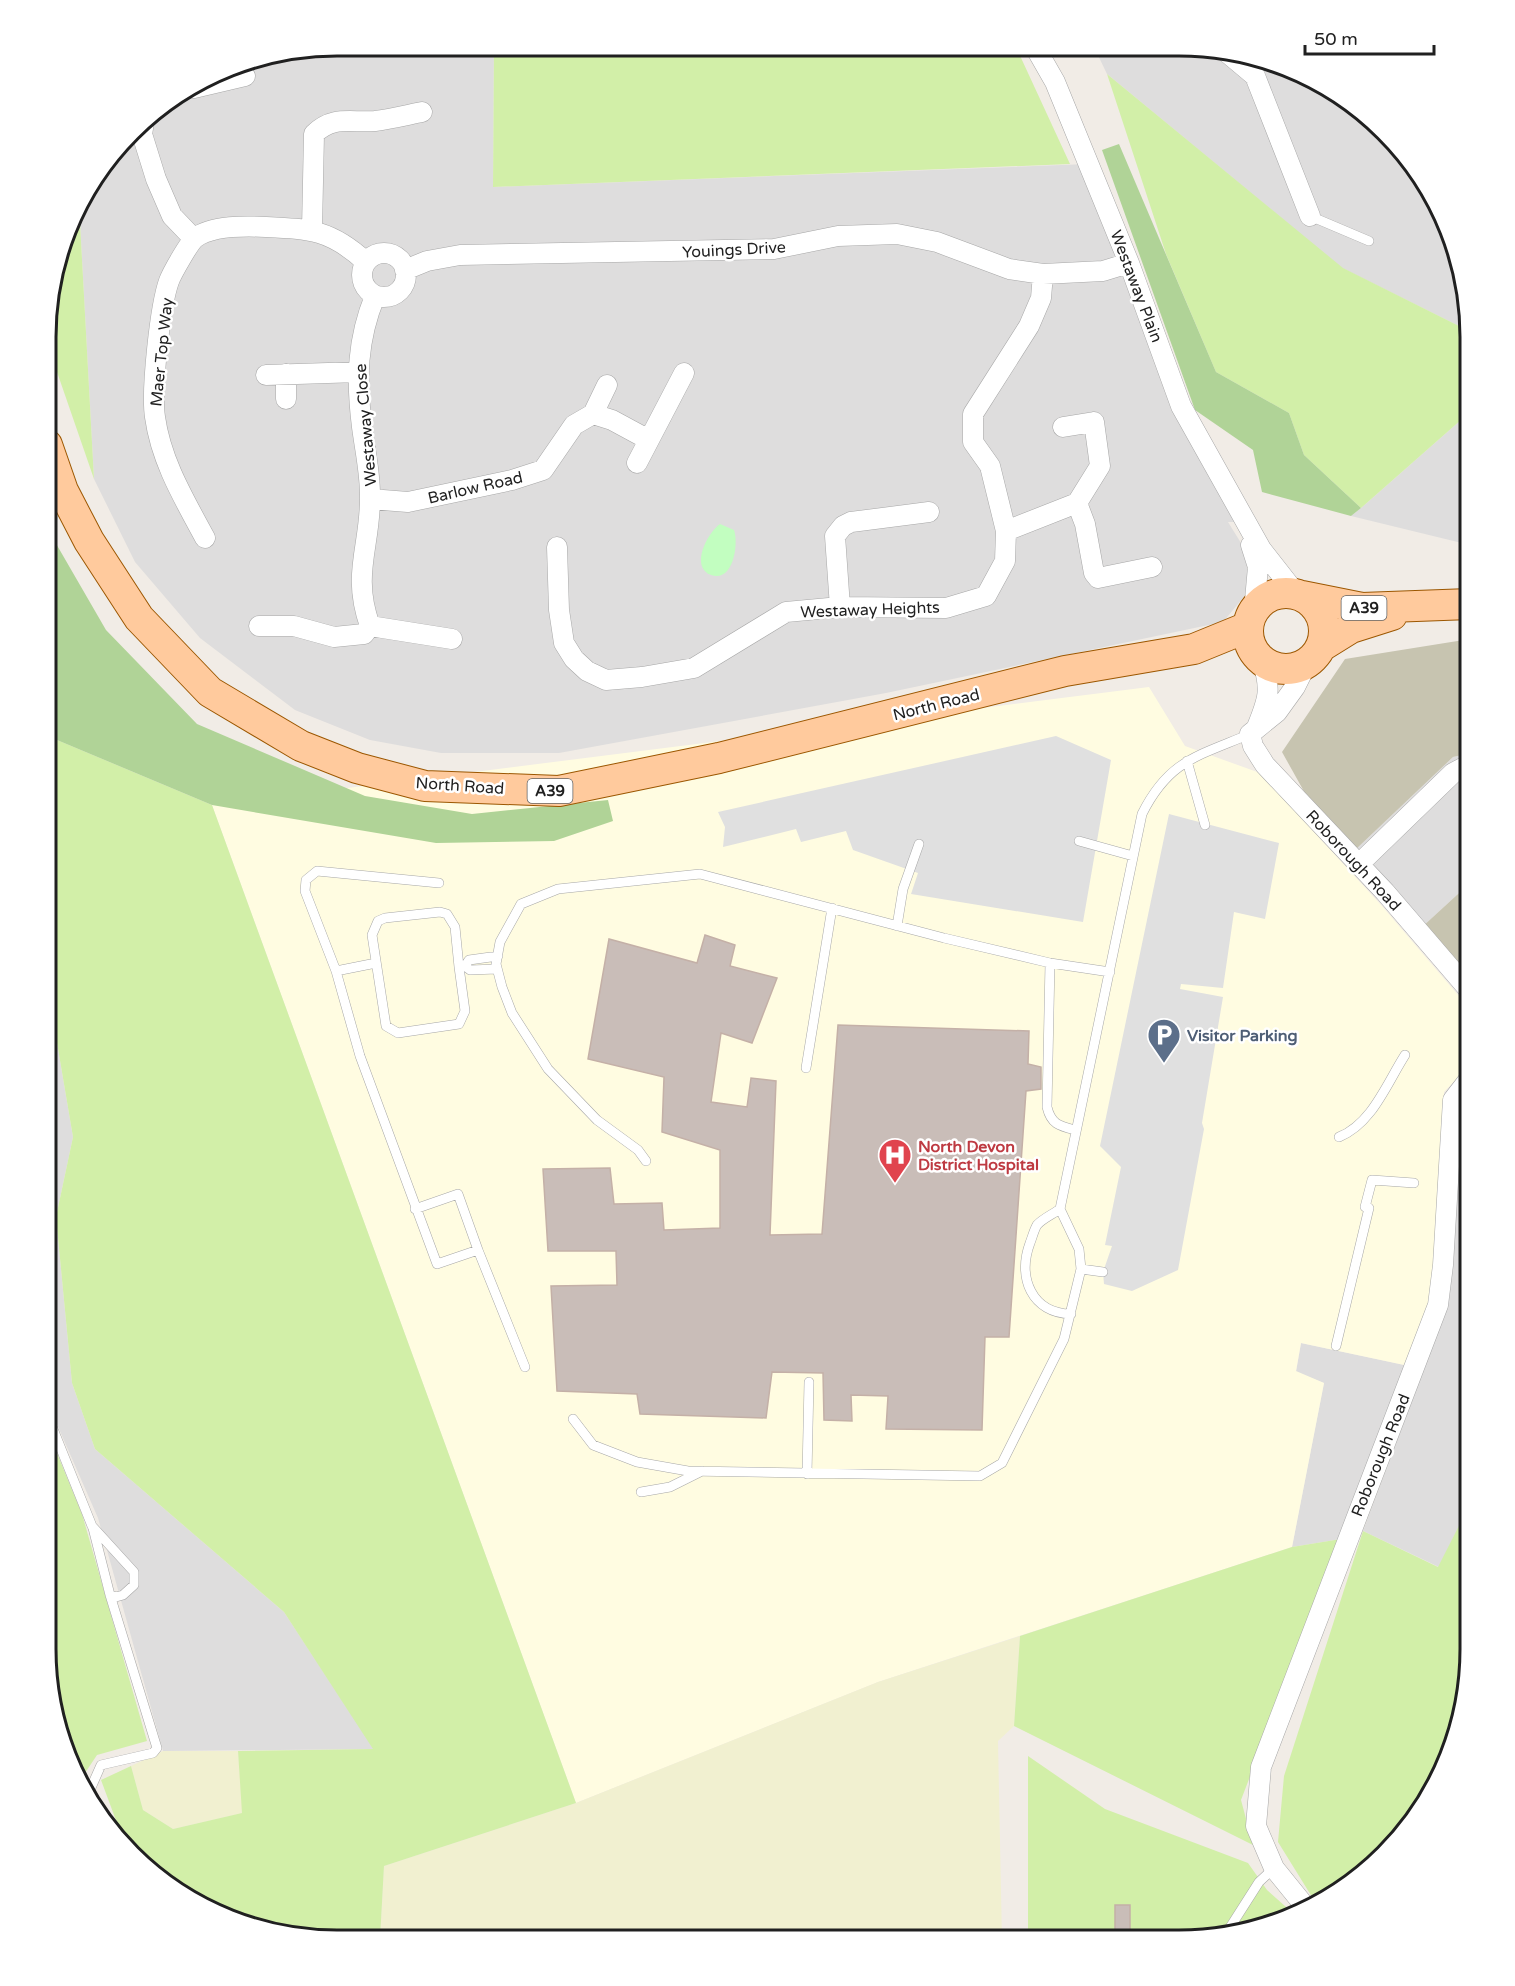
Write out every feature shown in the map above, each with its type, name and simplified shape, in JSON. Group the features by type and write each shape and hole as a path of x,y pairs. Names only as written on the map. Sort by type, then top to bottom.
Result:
{"main road":[{"name":"North Road","path":"56,471 63,491 89,542 139,618 210,692 301,746 357,768 425,786 559,791 719,758 1065,671 1194,649 1260,658"},
{"path":"1273,596 1299,596 1310,601 1322,617 1324,636 1314,655 1283,670 1260,658 1249,637 1251,619 1273,596"},
{"name":"A39","path":"1299,596 1362,608 1460,605"},
{"name":"A39","path":"1314,655 1351,628 1427,607"},
{"name":"North Road","path":"1194,649 1251,619"}],"street":[{"name":"Westaway Plain","path":"1040,56 1055,82 1129,262 1181,406 1244,522 1276,572 1299,596"},
{"path":"1239,62 1256,76 1310,216"},
{"path":"1259,86 1262,68"},
{"path":"213,83 245,76"},
{"path":"312,229 314,134 323,125 337,120 375,121 422,112"},
{"path":"142,134 156,179 172,216 194,239 213,230 261,227 312,229 347,244 366,262"},
{"name":"Youings Drive","path":"405,270 427,261 460,255 774,249 838,236 897,234 937,242 1009,269 1043,274 1102,271 1129,262"},
{"name":"Maer Top Way","path":"194,239 169,280 160,323 154,415 168,469 205,538"},
{"path":"381,254 389,254 400,260 405,270 404,286 398,292 385,297 375,296 366,288 363,278 366,262 381,254"},
{"name":"Westaway Heights","path":"557,548 559,610 564,643 574,659 587,671 606,680 694,668 786,612 840,608 946,608 986,596 1005,561 1006,531 990,466 973,442 973,414 1029,326 1041,298 1043,274"},
{"name":"Westaway Close","path":"370,626 362,603 360,571 370,499 359,372 363,326 375,296"},
{"path":"266,375 359,372"},
{"path":"637,463 684,373"},
{"path":"286,374 286,399"},
{"name":"Barlow Road","path":"370,499 408,502 512,480 543,470 574,425 592,414 607,385"},
{"path":"592,414 612,420 649,440"},
{"path":"1006,531 1077,504 1100,465 1094,422 1063,427"},
{"path":"1077,504 1085,524 1094,573 1098,578 1152,567"},
{"path":"840,608 835,536 843,526 851,522 929,512"},
{"name":"Westaway Plain","path":"1244,522 1258,567 1251,619"},
{"path":"259,626 294,626 334,637 364,634 370,626 452,639"},
{"path":"1253,730 1277,712 1314,655"},
{"path":"1253,730 1268,699 1269,680 1260,658"},
{"name":"Roborough Road","path":"1253,730 1253,746 1265,765 1359,864 1460,980"},
{"path":"1359,864 1453,773 1460,769"},
{"name":"Roborough Road","path":"1274,1868 1256,1826 1261,1767 1438,1305 1443,1264 1453,1100 1460,1091"},
{"path":"1274,1868 1302,1902"}],"lane":[{"path":"1310,216 1369,241"},
{"path":"573,1419 592,1445 637,1462 702,1471 980,1476 995,1468 1006,1458 1064,1339 1082,1269 1079,1249 1060,1209 1142,814 1152,793 1163,778 1187,761 1253,730"},
{"path":"1187,761 1205,825"},
{"path":"1079,842 1133,856"},
{"path":"897,926 903,889 919,844"},
{"path":"439,883 317,871 306,880 305,891 336,971 360,1056 437,1264 478,1250"},
{"path":"646,1161 638,1150 592,1116 545,1067 512,1013 497,969 498,956 500,942 521,904 558,890 700,874 897,926 1050,963 1110,972"},
{"path":"806,1068 832,908"},
{"path":"440,912 453,919 462,966 465,1011 459,1024 398,1033 391,1031 383,1020 372,935 378,921 385,918 440,912"},
{"path":"462,966 469,960 498,956"},
{"path":"336,971 376,963"},
{"path":"1050,963 1047,1107 1050,1118 1056,1126 1075,1130"},
{"path":"462,966 470,970 497,969"},
{"path":"1339,1137 1354,1131 1365,1120 1405,1055"},
{"path":"1336,1346 1372,1180 1414,1183"},
{"path":"416,1209 458,1194 525,1367"},
{"path":"1060,1209 1037,1225 1028,1250 1025,1271 1030,1292 1042,1304 1056,1313 1071,1314"},
{"path":"1082,1269 1102,1272"},
{"path":"807,1474 809,1382"},
{"path":"56,1436 92,1526 110,1595 157,1748 153,1753 101,1765 91,1787"},
{"path":"641,1492 670,1487 702,1471"},
{"path":"92,1526 134,1572 134,1585 129,1591 123,1595 110,1595"},
{"path":"1231,1925 1259,1882 1274,1868"}],"shaded area":[{"path":"318,56 494,56 493,187 1088,164 1181,406 1244,522 1228,522 1241,543 1252,587 1223,622 886,693 559,753 441,753 370,740 295,710 200,638 135,562 94,479 80,222 103,180 125,151 151,125 196,93 246,70 264,65"},
{"path":"1098,56 1215,58 1269,70 1303,84 1335,103 1364,125 1390,151 1412,180 1431,212 1450,264 1459,326 1342,268 1107,74"},
{"path":"1460,421 1460,543 1351,516"},
{"path":"1460,641 1460,755 1453,757 1354,851 1306,795 1282,752 1345,659"},
{"name":"North Devon District Hospital","path":"1149,687 1185,746 1260,773 1382,906 1460,997 1460,1075 1444,1092 1433,1300 1409,1366 1301,1343 1296,1371 1324,1383 1292,1547 878,1682 576,1803 212,805"},
{"path":"1056,736 1111,760 1083,922 911,894 918,873 853,850 846,831 801,842 796,829 723,847 725,827 718,812"},
{"path":"1460,755 1460,892 1421,928 1356,849 1453,757"},
{"name":"Visitor Parking","path":"1169,814 1279,843 1265,919 1234,912 1223,988 1181,984 1180,989 1223,997 1202,1123 1204,1129 1178,1270 1132,1291 1104,1284 1103,1272 1112,1246 1105,1245 1121,1167 1100,1146"},
{"path":"1460,892 1460,973 1421,928"},
{"path":"56,1037 73,1137 56,1217"},
{"path":"1460,1119 1460,1524 1439,1567 1363,1531 1444,1316"},
{"path":"56,1217 72,1383 95,1449 284,1612 374,1749 163,1751 98,1518 56,1422"},
{"path":"1301,1343 1409,1366 1341,1539 1292,1547 1324,1383 1296,1372"}],"green space":[{"path":"494,56 1020,56 1070,164 493,187"},
{"path":"1107,74 1343,268 1459,326 1460,421 1361,508 1304,455 1289,413 1216,372 1166,254"},
{"path":"1119,144 1216,372 1289,413 1304,455 1361,508 1351,516 1262,492 1253,450 1195,410 1102,150"},
{"path":"80,222 94,479 56,369 58,300 70,246"},
{"path":"720,524 734,530 736,544 733,561 725,573 719,576 705,571 701,565 701,557 710,534"},
{"path":"56,544 106,630 197,724 365,796 472,814 608,800 613,821 554,841 436,843 212,805 57,740"},
{"path":"56,740 212,805 576,1803 384,1866 380,1930 318,1930 282,1925 246,1916 212,1902 180,1883 151,1861 118,1826 101,1780 131,1766 143,1810 173,1829 242,1813 238,1751 373,1749 284,1612 95,1449 72,1383 56,1217 73,1137 56,1037"},
{"path":"56,1451 82,1514 147,1741 97,1755 84,1774 70,1740 58,1686 56,1668"},
{"path":"1460,1524 1459,1668 1454,1704 1445,1740 1422,1790 1390,1835 1364,1861 1312,1897 1278,1842 1284,1776 1363,1531 1438,1567"},
{"path":"1341,1539 1241,1800 1253,1845 1014,1726 1020,1636 1292,1547"},
{"path":"1020,1636 1014,1726 998,1741 1002,1930 380,1930 384,1866 576,1803 878,1682"},
{"path":"163,1751 238,1751 243,1813 173,1829 143,1810 131,1766"},
{"path":"1028,1756 1105,1809 1248,1863 1267,1890 1288,1908 1251,1921 1215,1928 1130,1930 1130,1906 1115,1905 1115,1930 1028,1930"}],"building":[{"path":"705,935 735,945 730,966 777,978 752,1043 721,1033 711,1102 747,1107 751,1078 776,1081 770,1235 822,1234 838,1025 1029,1031 1028,1064 1041,1067 1041,1089 1026,1091 1009,1337 985,1337 982,1430 886,1429 888,1396 851,1395 852,1421 824,1420 823,1373 772,1372 766,1418 640,1414 637,1394 557,1391 551,1286 617,1285 616,1251 548,1251 543,1169 610,1168 614,1204 662,1203 664,1230 720,1228 720,1150 662,1132 664,1077 588,1059 609,939 697,963"},
{"path":"1115,1905 1130,1905 1130,1930 1115,1930"}],"place":[{"name":"Visitor Parking","path":"1164,1064"},
{"name":"North Devon District Hospital","path":"895,1184"}]}
